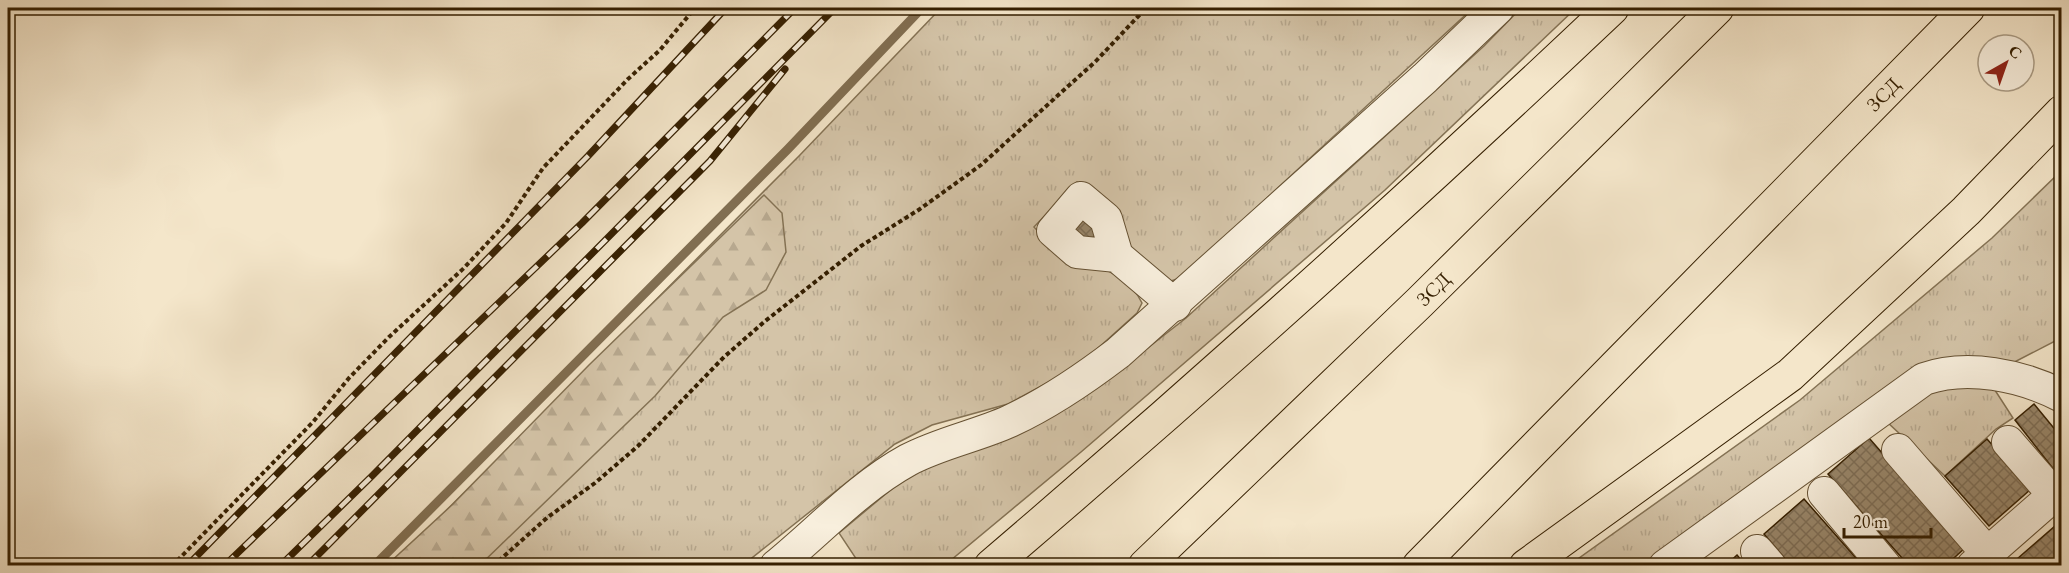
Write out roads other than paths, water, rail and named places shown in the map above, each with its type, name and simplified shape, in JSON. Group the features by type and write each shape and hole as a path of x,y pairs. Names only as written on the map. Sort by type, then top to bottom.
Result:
{"main road":[{"path":"991,566 1137,441 1464,148 1612,8"},
{"name":"ЗСД","path":"1145,566 1420,302 1717,8"},
{"name":"ЗСД","path":"1419,566 1968,8"},
{"path":"1526,566 1790,375 1966,211 2061,112"}],"lane":[{"path":"776,566 820,530 860,492 899,466 1010,420 1072,388 1175,305 1425,78 1498,8"},
{"path":"1117,256 1175,305"},
{"path":"1665,566 1924,379 1944,372 1965,371 2023,381 2061,396"},
{"path":"1898,450 1980,559 2054,495 2008,442"},
{"path":"1824,493 1885,566"}],"waterway":[{"path":"374,566 788,149 922,8"}],"railway":[{"path":"187,566 588,156 726,8"},
{"path":"224,566 582,223 795,8"},
{"path":"280,566 835,8"},
{"path":"307,566 710,161 785,69"}]}
